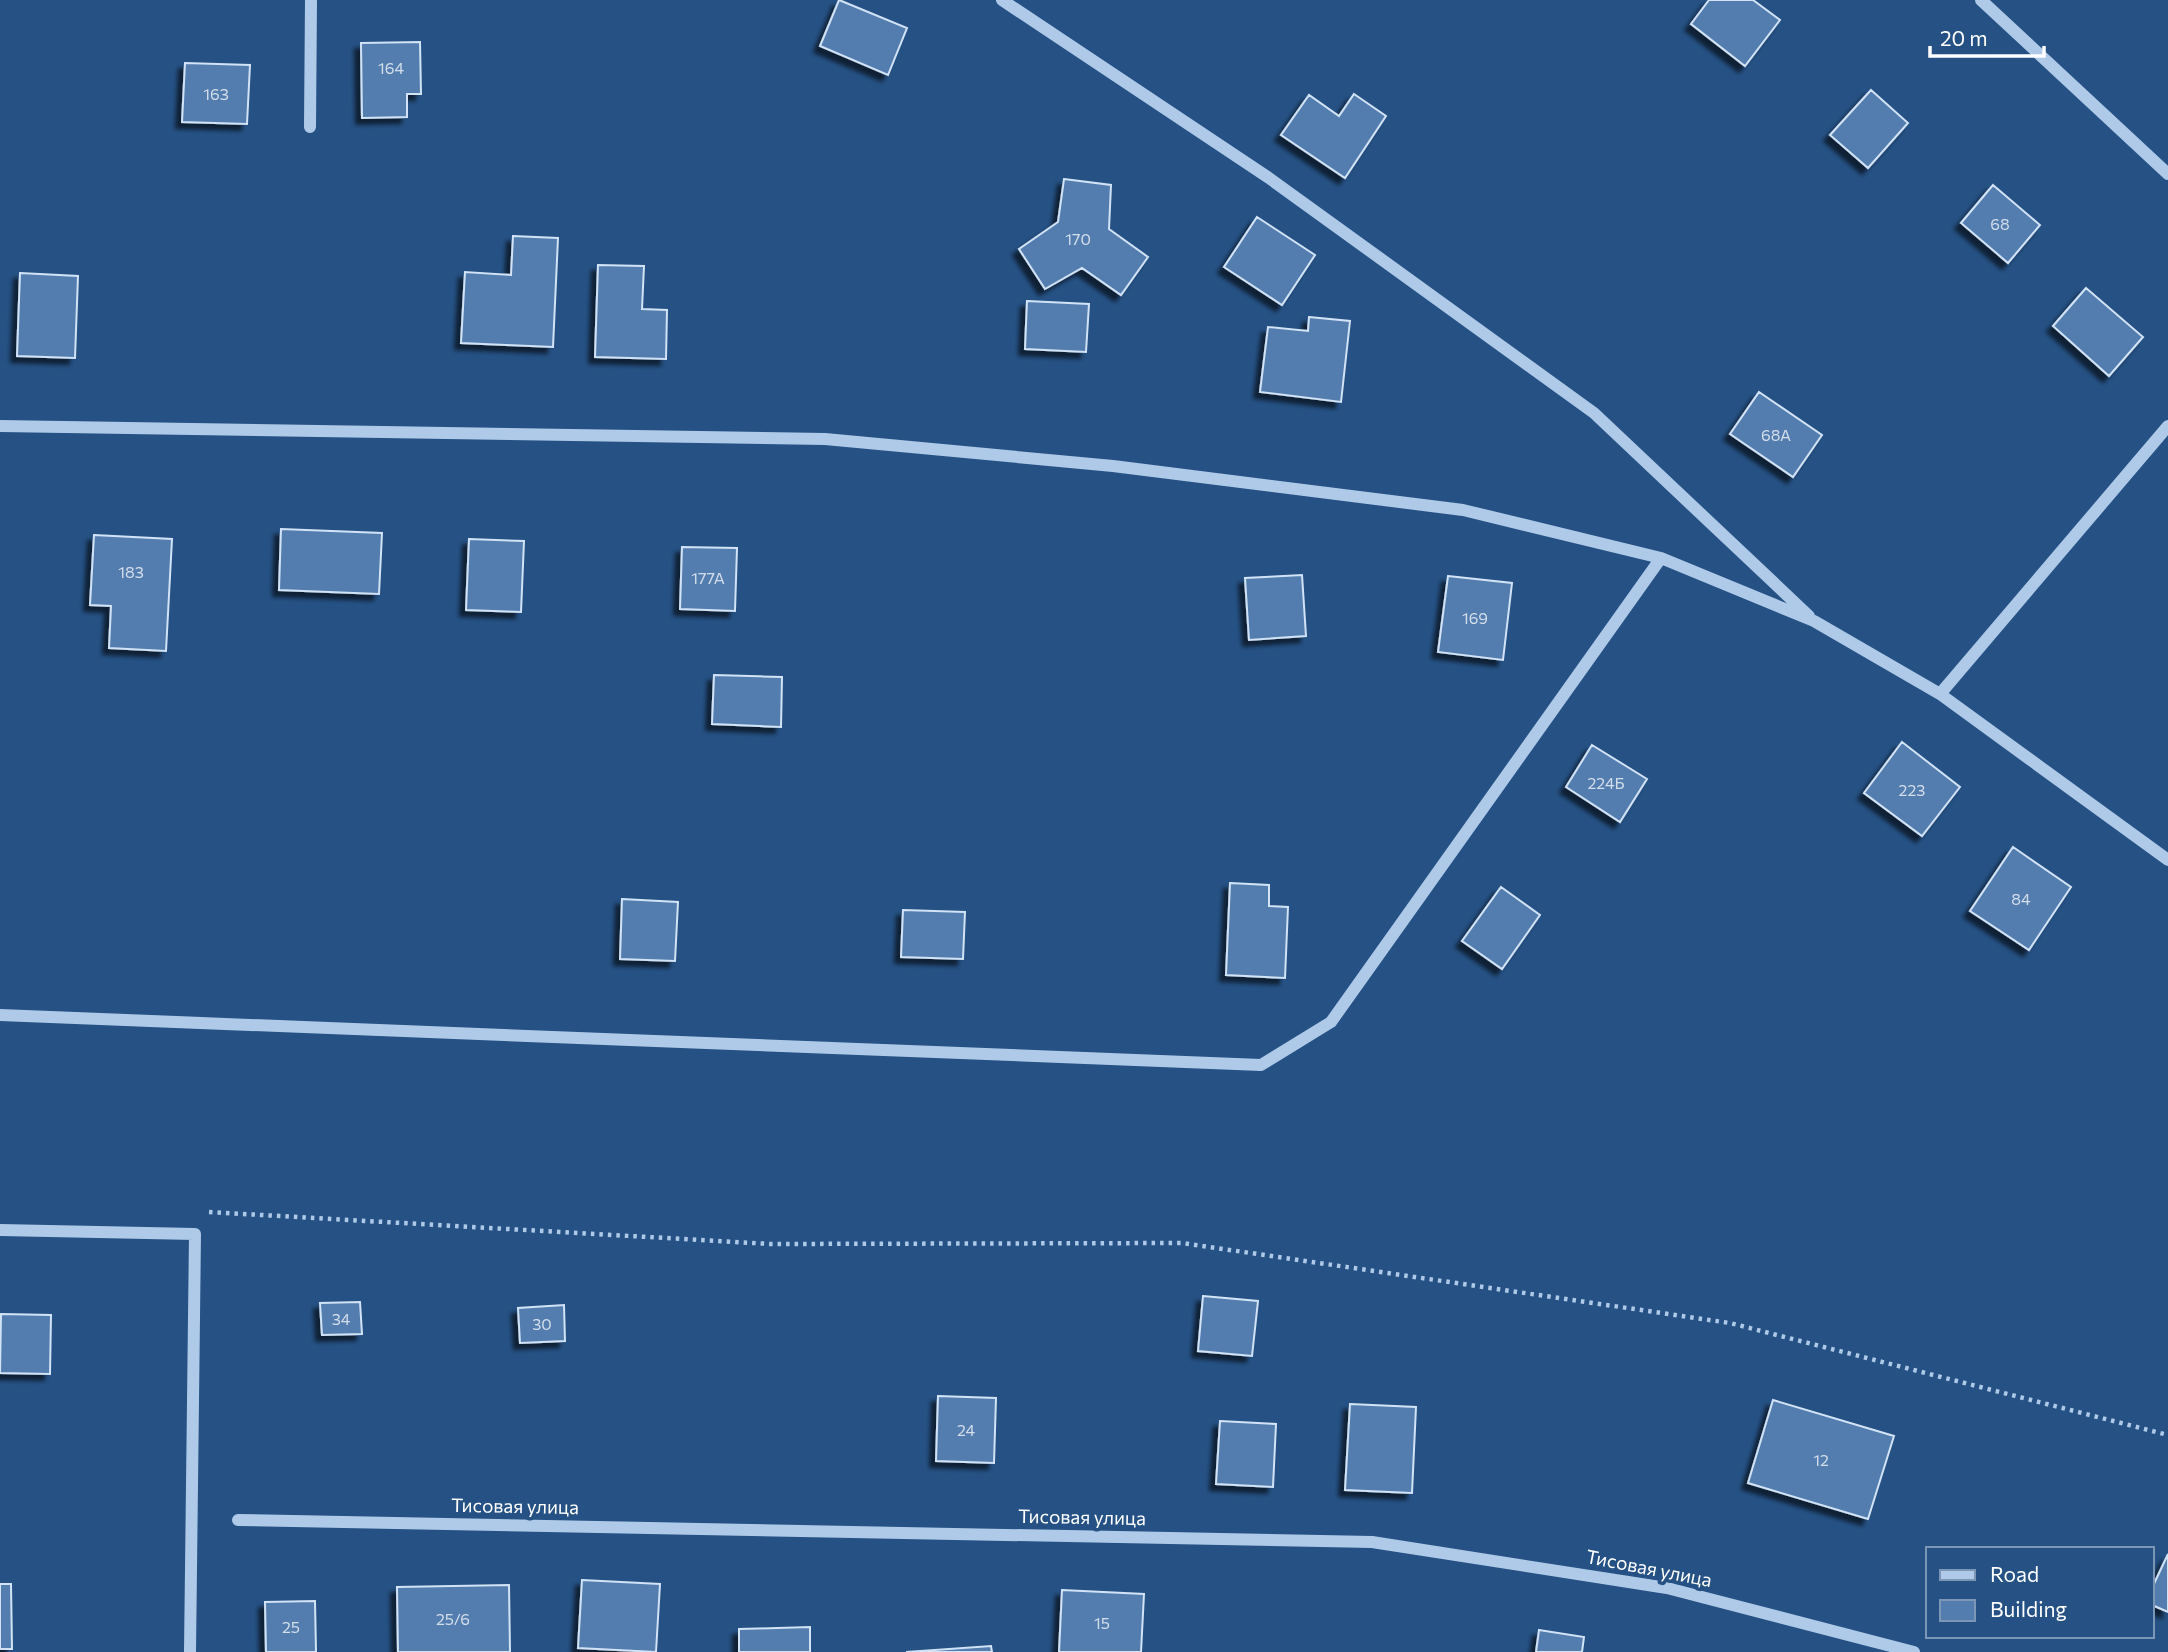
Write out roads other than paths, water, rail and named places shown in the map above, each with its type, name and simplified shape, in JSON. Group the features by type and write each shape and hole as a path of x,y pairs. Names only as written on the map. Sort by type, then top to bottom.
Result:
{"street":[{"path":"310,127 311,0"},
{"path":"1002,0 1269,178 1594,414 1814,621"},
{"path":"1981,0 2168,174"},
{"path":"0,426 825,439 1113,466 1463,510 1661,558 1814,621 1940,694 2168,860"},
{"path":"1940,694 2168,426"},
{"path":"0,1015 1261,1065 1331,1022 1661,558"},
{"path":"0,1230 195,1234 190,1652"},
{"name":"Тисовая улица","path":"238,1521 1372,1542 1667,1588 1914,1652"}]}
